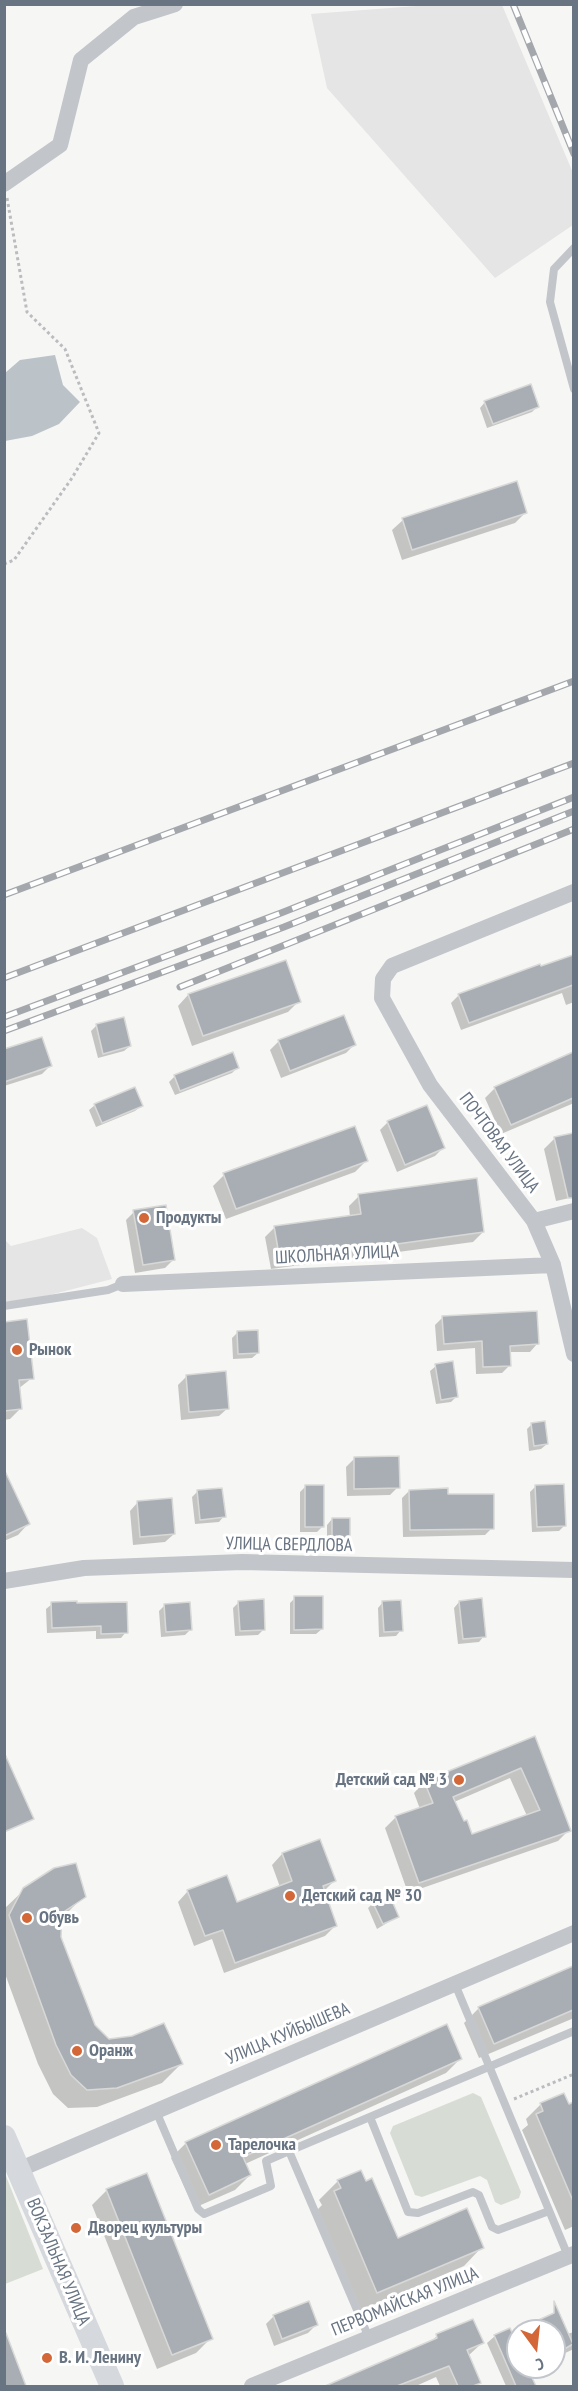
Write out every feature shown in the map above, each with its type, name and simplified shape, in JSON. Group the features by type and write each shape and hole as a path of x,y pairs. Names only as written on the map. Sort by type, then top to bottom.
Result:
{"street":[{"path":"5,184 60,145 81,60 134,17 175,4"},
{"name":"ПОЧТОВАЯ УЛИЦА","path":"573,892 392,966 383,979 382,998 430,1085 534,1221 553,1265 573,1354"},
{"path":"534,1221 573,1211"},
{"name":"ШКОЛЬНАЯ УЛИЦА","path":"123,1284 553,1265"},
{"name":"УЛИЦА СВЕРДЛОВА","path":"4,1581 84,1568 243,1562 573,1570"},
{"name":"УЛИЦА КУЙБЫШЕВА","path":"18,2170 573,1933"},
{"name":"ВОКЗАЛЬНАЯ УЛИЦА","path":"4,2138 112,2386"},
{"name":"ПЕРВОМАЙСКАЯ УЛИЦА","path":"252,2386 571,2255"}],"lane":[{"path":"573,248 554,269 550,302 573,389"},
{"path":"4,1306 108,1290 123,1284"},
{"path":"455,1984 549,2211 571,2255"},
{"path":"156,2111 198,2209 204,2214 271,2186 266,2162 490,2066 572,2035"},
{"path":"370,2117 408,2212 418,2213 473,2192 478,2195 492,2227 498,2230 549,2211"},
{"path":"290,2151 369,2338"}],"path":[{"path":"4,564 14,560 72,478 99,433 65,349 27,312 5,184"},
{"path":"505,2103 573,2074"}],"shaded area":[{"path":"443,4 502,5 573,173 573,225 495,278 327,88 311,14"},
{"path":"55,355 63,385 80,402 59,424 32,436 5,441 5,373 20,360"},
{"path":"82,1228 97,1238 112,1279 38,1298 5,1302 4,1239 11,1246"},
{"path":"473,2093 481,2097 521,2192 519,2198 501,2205 495,2202 487,2180 480,2176 422,2197 415,2195 390,2133 393,2126"},
{"path":"4,2171 43,2269 5,2284 4,2284"}],"building":[{"path":"531,384 539,407 493,424 484,401"},
{"path":"517,481 527,513 412,550 402,518"},
{"path":"573,955 573,985 469,1023 458,994 540,964 541,966"},
{"path":"286,960 301,1002 203,1036 188,994"},
{"path":"344,1015 356,1045 290,1071 278,1040"},
{"path":"124,1017 131,1046 103,1054 96,1024"},
{"path":"42,1037 52,1066 4,1082 4,1049"},
{"path":"233,1052 239,1068 180,1091 174,1075"},
{"path":"573,1052 573,1098 511,1125 494,1087"},
{"path":"135,1087 143,1106 102,1123 94,1104"},
{"path":"427,1105 445,1148 405,1165 387,1121"},
{"path":"355,1126 368,1161 236,1209 223,1173"},
{"path":"573,1133 573,1198 568,1198 554,1137"},
{"path":"477,1178 484,1232 280,1260 274,1226 361,1214 358,1194"},
{"path":"166,1205 175,1260 143,1265 133,1210"},
{"path":"537,1311 539,1344 510,1346 511,1366 483,1367 482,1341 444,1344 442,1316"},
{"name":"Рынок","path":"27,1319 34,1379 19,1380 22,1409 4,1411 4,1322"},
{"path":"258,1330 259,1353 238,1354 237,1331"},
{"path":"453,1361 458,1397 441,1400 435,1364"},
{"path":"226,1371 229,1409 189,1412 186,1375"},
{"path":"545,1421 548,1444 534,1446 531,1423"},
{"path":"399,1456 400,1488 354,1489 354,1457"},
{"path":"4,1469 30,1524 4,1536"},
{"path":"564,1484 566,1526 537,1527 535,1485"},
{"path":"305,1485 324,1485 324,1527 305,1527"},
{"path":"222,1488 226,1517 200,1520 197,1490"},
{"path":"448,1488 448,1494 494,1494 494,1529 410,1530 409,1490"},
{"path":"172,1498 175,1534 140,1537 137,1501"},
{"path":"332,1518 350,1518 350,1545 332,1545"},
{"path":"294,1596 323,1596 323,1629 294,1630"},
{"path":"482,1598 486,1637 463,1639 459,1601"},
{"path":"264,1599 265,1630 240,1631 238,1601"},
{"path":"401,1600 403,1631 384,1632 382,1601"},
{"path":"77,1601 77,1603 127,1602 128,1633 101,1634 101,1626 52,1628 51,1602"},
{"path":"190,1602 192,1630 166,1632 164,1604"},
{"path":"535,1736 571,1831 419,1883 395,1816 433,1803 424,1781","holes":["521,1768 540,1810 472,1834 467,1820 464,1821 453,1797"]},
{"path":"4,1752 34,1819 4,1832"},
{"name":"Детский сад № 30","path":"320,1839 336,1881 323,1886 337,1926 235,1963 223,1930 205,1936 187,1890 227,1875 237,1902 292,1881 282,1853"},
{"path":"76,1863 86,1897 62,1913 61,1937 95,2025 109,2039 132,2036 164,2023 183,2064 117,2088 87,2090 71,2075 56,2045 9,1915 23,1888 54,1868"},
{"path":"389,1894 399,1917 383,1924 372,1901"},
{"path":"573,1966 573,2010 494,2044 478,2007"},
{"path":"447,2024 462,2059 243,2157 251,2175 209,2195 185,2142"},
{"path":"564,2093 569,2104 573,2102 573,2201 536,2114 543,2111 540,2103"},
{"path":"361,2170 366,2181 372,2178 398,2238 467,2208 484,2248 377,2293 334,2191 341,2188 337,2180"},
{"path":"147,2173 213,2339 172,2355 106,2189"},
{"path":"309,2301 318,2325 282,2339 273,2315"},
{"path":"554,2301 562,2319 541,2319 554,2313"},
{"path":"473,2319 484,2343 467,2350 481,2383 473,2386 458,2386 449,2366 397,2386 325,2386 437,2338 436,2334"},
{"path":"566,2328 573,2344 566,2348"},
{"path":"506,2330 506,2363 494,2335"},
{"path":"4,2333 6,2333 26,2386 4,2386"},
{"path":"513,2379 533,2379 536,2386 516,2386"}],"railway":[{"path":"513,4 574,154"},
{"path":"4,895 574,681"},
{"path":"4,978 574,763"},
{"path":"4,1017 281,913 574,797"},
{"path":"4,1031 284,927 574,811"},
{"path":"180,987 574,829"}],"place":[{"name":"Продукты","path":"144,1218"},
{"name":"Рынок","path":"17,1350"},
{"name":"Детский сад № 3","path":"459,1780"},
{"name":"Детский сад № 30","path":"290,1896"},
{"name":"Обувь","path":"27,1918"},
{"name":"Оранж","path":"77,2051"},
{"name":"Тарелочка","path":"216,2145"},
{"name":"Дворец культуры","path":"76,2228"},
{"name":"В. И. Ленину","path":"47,2358"}]}
